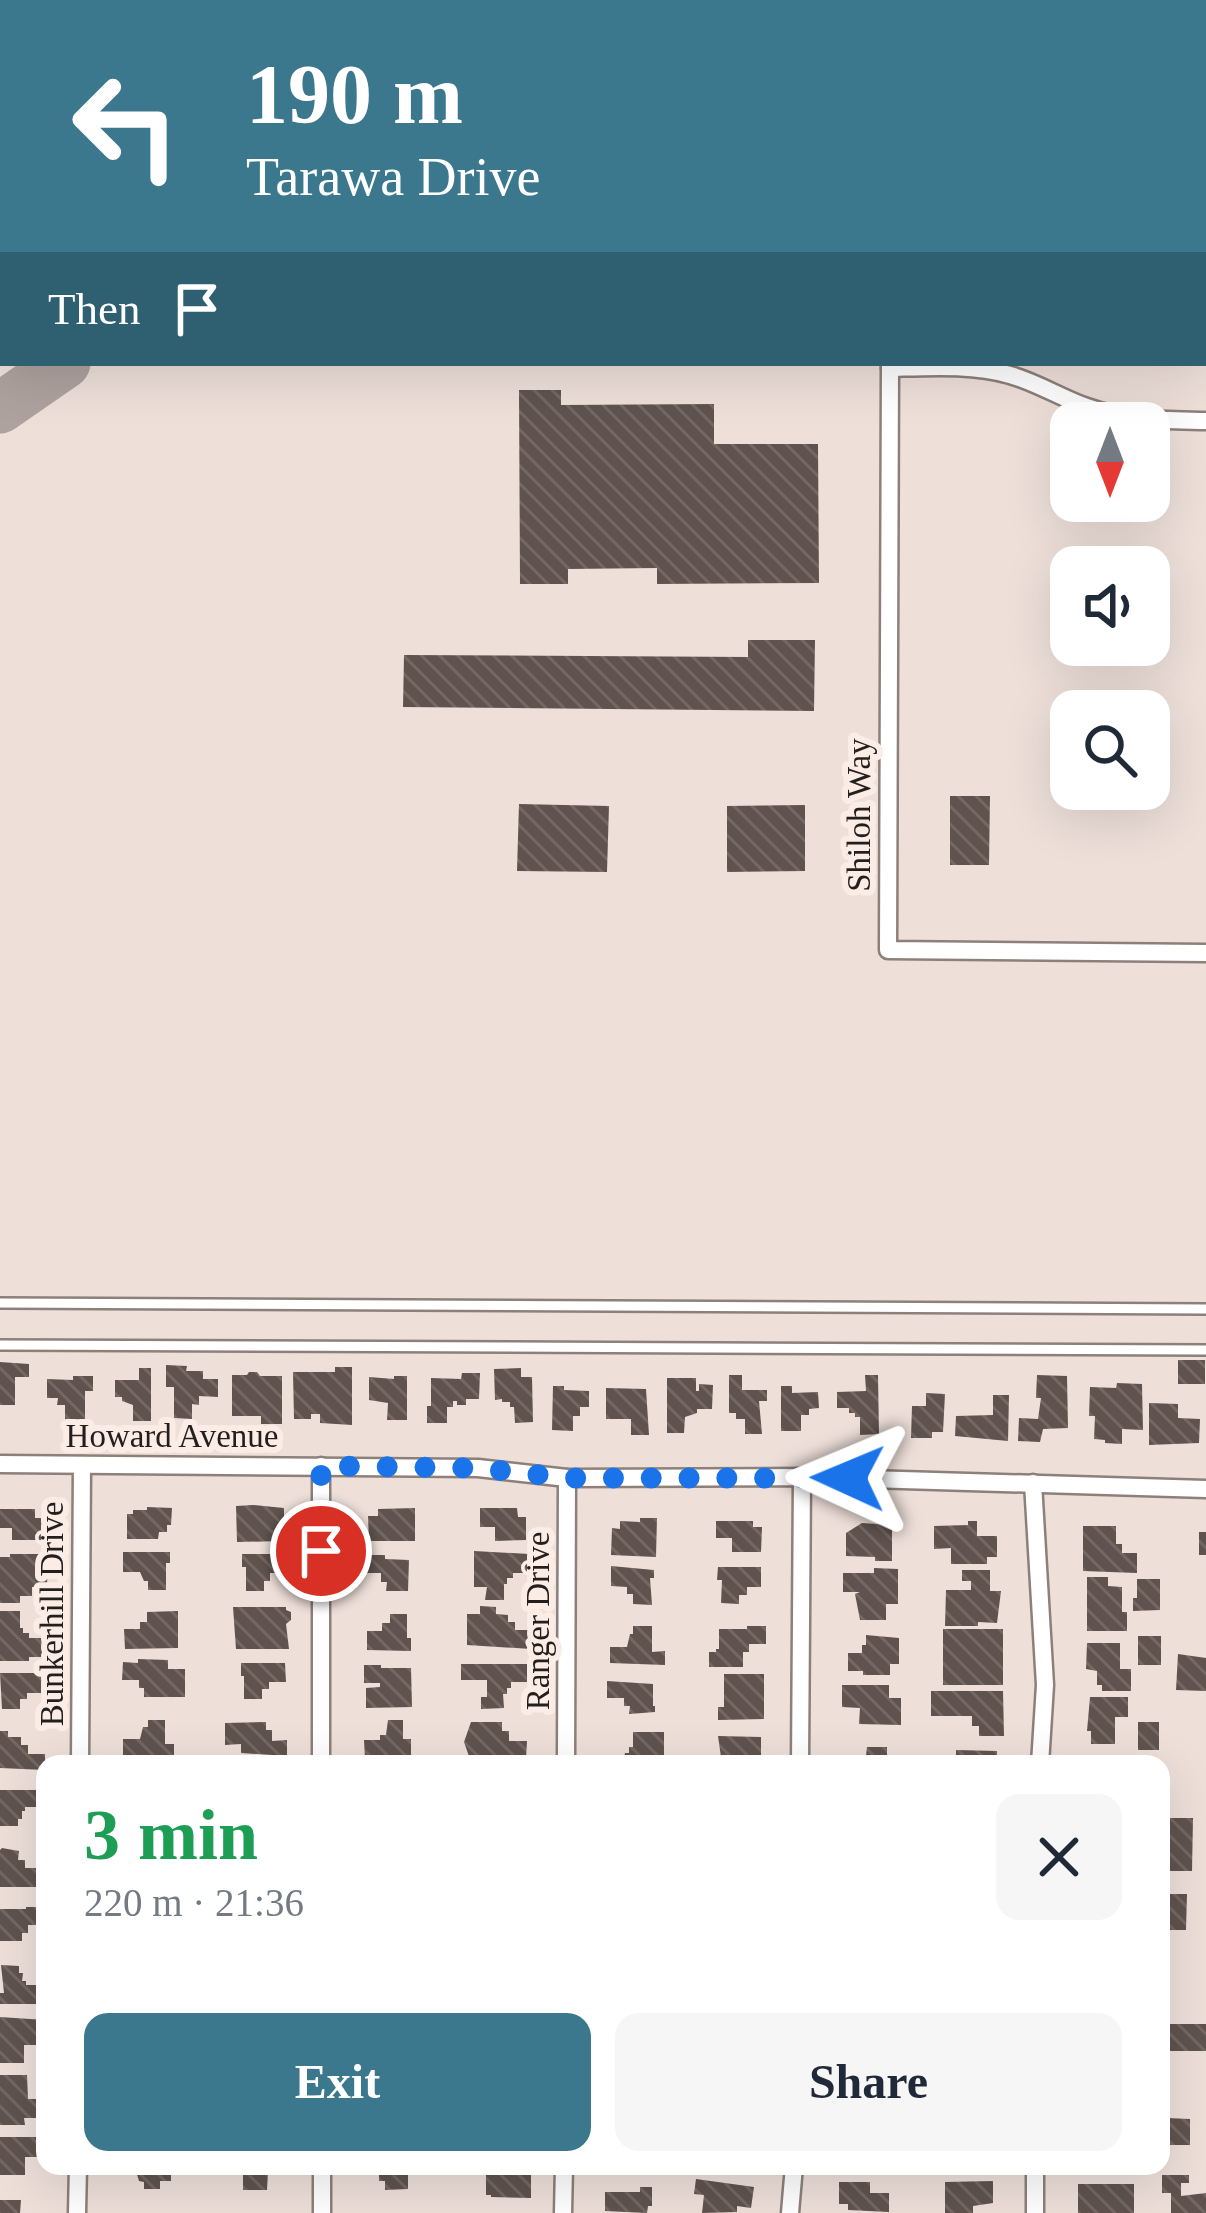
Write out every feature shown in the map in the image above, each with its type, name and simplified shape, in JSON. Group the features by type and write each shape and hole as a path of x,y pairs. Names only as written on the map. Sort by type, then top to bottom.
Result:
{"street":[{"name":"Shiloh Way","path":"890,366 888,950 1206,953"},
{"path":"912,366 1011,375 1117,416 1206,421"},
{"name":"Howard Avenue","path":"0,1464 478,1468 568,1478 802,1477 1206,1489"},
{"name":"Bunkerhill Drive","path":"80,1755 82,1465"},
{"path":"321,1466 321,1755"},
{"path":"800,1755 802,1477"},
{"name":"Ranger Drive","path":"566,1755 568,1478"},
{"path":"1033,1483 1045,1685 1041,1755"},
{"path":"77,2175 77,2213"},
{"path":"322,2175 322,2213"},
{"path":"563,2213 564,2175"},
{"path":"790,2213 793,2175"},
{"path":"1035,2175 1036,2213"}],"lane":[{"path":"0,1303 1206,1309"},
{"path":"0,1345 1206,1350"}],"building":[{"path":"519,390 561,390 561,405 714,404 714,444 818,444 819,583 657,584 657,568 568,569 568,584 520,584"},
{"path":"748,640 815,640 814,711 403,707 404,655 748,657"},
{"path":"950,796 990,796 989,865 950,865"},
{"path":"519,804 609,806 607,872 517,871"},
{"path":"805,805 805,871 727,872 727,806"},
{"path":"1178,1360 1205,1360 1205,1384 1178,1384"},
{"path":"0,1362 29,1364 29,1377 15,1377 15,1405 0,1405"},
{"path":"166,1365 187,1366 186,1371 203,1371 203,1379 218,1379 218,1397 199,1396 199,1405 192,1404 192,1419 174,1418 174,1387 166,1387"},
{"path":"335,1367 352,1367 352,1425 320,1423 320,1414 294,1419 293,1372 335,1372"},
{"path":"139,1368 151,1368 151,1421 133,1421 133,1405 115,1397 115,1380 139,1380"},
{"path":"521,1368 521,1377 532,1377 533,1422 515,1423 510,1402 495,1400 494,1369"},
{"path":"462,1373 480,1373 479,1399 466,1399 466,1405 453,1401 453,1407 447,1407 447,1423 427,1423 431,1378 461,1379"},
{"path":"232,1375 282,1376 282,1424 261,1424 261,1416 232,1416"},
{"path":"729,1375 742,1375 742,1390 767,1390 767,1401 759,1401 762,1434 745,1434 745,1419 729,1413"},
{"path":"865,1375 878,1375 879,1434 860,1435 860,1417 849,1413 849,1408 837,1408 837,1392 866,1391"},
{"path":"1037,1375 1067,1376 1068,1428 1043,1429 1040,1442 1018,1441 1019,1418 1038,1419"},
{"path":"73,1376 93,1376 93,1391 85,1391 85,1421 65,1420 65,1405 57,1405 58,1398 47,1398 47,1379 73,1380"},
{"path":"407,1376 407,1420 387,1420 388,1403 369,1400 369,1377"},
{"path":"667,1378 696,1378 696,1391 699,1384 713,1385 712,1409 697,1409 685,1417 684,1433 667,1433"},
{"path":"1117,1383 1142,1384 1143,1430 1122,1429 1122,1444 1094,1439 1095,1416 1089,1416 1090,1387 1116,1388"},
{"path":"553,1386 589,1391 589,1407 580,1407 580,1416 573,1416 573,1431 552,1430"},
{"path":"781,1386 792,1386 792,1393 818,1392 819,1408 801,1415 801,1431 781,1431"},
{"path":"606,1388 646,1389 649,1435 631,1435 631,1419 606,1419"},
{"path":"926,1393 945,1394 943,1432 932,1432 932,1438 911,1438 912,1406 926,1406"},
{"path":"993,1395 1009,1395 1008,1441 955,1436 956,1416 993,1415"},
{"path":"1149,1403 1178,1404 1178,1418 1200,1419 1199,1443 1149,1445"},
{"path":"236,1506 284,1508 284,1541 237,1542"},
{"path":"147,1507 172,1508 167,1532 159,1532 158,1539 127,1539 127,1514"},
{"path":"415,1508 415,1541 369,1541 368,1516 378,1516 378,1509"},
{"path":"480,1508 517,1508 518,1517 526,1517 526,1540 495,1541 495,1527 480,1527"},
{"path":"0,1509 35,1509 35,1518 45,1518 45,1540 12,1540 12,1528 0,1528"},
{"path":"640,1518 657,1518 656,1557 611,1555 612,1528 620,1529 620,1521 640,1522"},
{"path":"716,1521 753,1521 753,1527 762,1527 761,1552 732,1552 732,1538 716,1538"},
{"path":"968,1521 977,1521 977,1536 997,1536 997,1557 987,1557 987,1564 951,1564 951,1548 934,1549 934,1526 968,1525"},
{"path":"862,1523 892,1525 892,1561 846,1556 846,1533"},
{"path":"1083,1526 1116,1526 1116,1544 1122,1544 1122,1553 1137,1553 1137,1573 1083,1571"},
{"path":"1199,1532 1206,1532 1206,1555 1199,1555"},
{"path":"474,1551 529,1554 529,1573 507,1578 504,1600 485,1600 487,1587 474,1587"},
{"path":"123,1552 170,1552 166,1590 148,1590 148,1581 140,1572 123,1572"},
{"path":"48,1554 47,1587 32,1587 32,1596 20,1596 20,1603 0,1603 0,1557"},
{"path":"242,1554 287,1554 286,1573 270,1573 264,1591 246,1591"},
{"path":"364,1555 409,1560 408,1591 386,1591 381,1573 364,1573"},
{"path":"611,1566 654,1570 652,1605 633,1604 627,1587 611,1586"},
{"path":"718,1567 761,1567 761,1587 747,1587 747,1595 739,1595 739,1604 721,1603"},
{"path":"874,1568 898,1569 898,1604 886,1604 886,1620 860,1620 855,1594 860,1592 843,1592 843,1573 874,1573"},
{"path":"962,1570 990,1570 990,1591 1001,1591 997,1623 945,1626 946,1590 971,1590 971,1581 962,1581"},
{"path":"1087,1577 1108,1577 1108,1586 1122,1587 1127,1631 1087,1631"},
{"path":"1137,1579 1160,1579 1160,1610 1133,1611"},
{"path":"480,1606 496,1607 496,1614 508,1615 515,1630 531,1630 531,1649 467,1645 467,1614 480,1614"},
{"path":"233,1607 286,1607 291,1612 286,1624 289,1649 236,1649"},
{"path":"0,1611 20,1611 23,1633 44,1638 45,1657 0,1661"},
{"path":"178,1611 178,1648 125,1649 124,1629 140,1629 140,1622 147,1622 147,1612"},
{"path":"390,1614 407,1614 411,1651 367,1650 367,1631 382,1631 382,1623 390,1623"},
{"path":"633,1626 652,1626 652,1652 665,1651 665,1665 610,1663 610,1647 627,1647"},
{"path":"766,1626 766,1644 749,1644 749,1652 743,1652 743,1667 709,1667 709,1652 719,1649 719,1629"},
{"path":"943,1629 1003,1629 1003,1685 943,1685"},
{"path":"866,1635 899,1638 899,1664 890,1664 890,1675 848,1671 848,1653 862,1653"},
{"path":"1138,1636 1161,1636 1161,1665 1138,1665"},
{"path":"1087,1643 1120,1643 1120,1669 1131,1669 1131,1691 1102,1691 1097,1671 1086,1669"},
{"path":"1178,1654 1206,1658 1206,1691 1176,1690"},
{"path":"138,1659 168,1660 168,1669 185,1669 185,1697 144,1697 139,1680 122,1680 123,1662 138,1663"},
{"path":"241,1663 285,1663 286,1682 269,1682 269,1689 262,1689 262,1699 244,1699"},
{"path":"461,1664 527,1664 527,1682 511,1682 503,1694 504,1708 481,1709 487,1680 461,1680"},
{"path":"364,1665 411,1668 412,1707 366,1708 366,1688 380,1687 380,1683 364,1683"},
{"path":"0,1673 42,1673 41,1693 27,1693 27,1699 20,1699 20,1709 2,1709"},
{"path":"724,1674 764,1674 764,1719 718,1720 718,1707 724,1707"},
{"path":"607,1681 653,1684 655,1712 629,1714 624,1698 607,1698"},
{"path":"842,1685 889,1685 889,1698 901,1698 901,1725 859,1724 860,1708 842,1707"},
{"path":"931,1691 1003,1691 1004,1736 979,1736 972,1716 931,1716"},
{"path":"1090,1697 1128,1697 1128,1717 1115,1717 1115,1744 1091,1744 1091,1731 1087,1731"},
{"path":"148,1720 165,1720 165,1744 174,1744 174,1755 123,1755 123,1739 140,1739 143,1727 148,1727"},
{"path":"388,1720 403,1720 403,1739 411,1739 411,1755 365,1755 364,1740 386,1735"},
{"path":"266,1722 272,1741 287,1740 287,1755 241,1753 241,1744 225,1745 225,1723"},
{"path":"471,1722 502,1722 509,1741 527,1741 526,1755 469,1755 464,1742"},
{"path":"1138,1722 1159,1722 1159,1750 1138,1750"},
{"path":"0,1731 21,1737 28,1754 45,1754 36,1755 36,1770 0,1768"},
{"path":"633,1732 664,1732 664,1755 624,1755 633,1747"},
{"path":"718,1736 761,1737 761,1755 721,1755"},
{"path":"867,1747 887,1747 887,1755 866,1755"},
{"path":"956,1750 997,1751 997,1755 956,1755"},
{"path":"0,1790 36,1790 36,1807 25,1807 18,1826 0,1826"},
{"path":"1170,1818 1193,1818 1192,1871 1170,1871"},
{"path":"0,1850 19,1851 18,1860 25,1860 25,1868 36,1868 36,1887 0,1887"},
{"path":"1170,1894 1187,1894 1186,1930 1170,1930"},
{"path":"36,1907 36,1925 28,1925 22,1941 0,1941 0,1909"},
{"path":"1,1965 19,1966 22,1981 36,1985 36,2004 0,2004 0,1993 4,1993"},
{"path":"0,2017 36,2019 36,2045 24,2045 24,2063 0,2063"},
{"path":"1170,2024 1206,2024 1206,2051 1170,2051"},
{"path":"0,2075 27,2075 28,2099 36,2099 36,2118 24,2118 25,2125 0,2125"},
{"path":"1170,2118 1190,2119 1190,2145 1170,2145"},
{"path":"0,2137 36,2137 36,2157 25,2157 25,2175 0,2175"},
{"path":"137,2175 171,2175 171,2181 160,2181 160,2189 144,2189 144,2182"},
{"path":"243,2175 268,2175 267,2190 243,2190"},
{"path":"379,2175 408,2175 408,2189 385,2190 385,2181 379,2181"},
{"path":"486,2175 531,2175 531,2198 486,2195"},
{"path":"1162,2175 1189,2175 1189,2183 1181,2183 1181,2196 1206,2193 1206,2213 1171,2213 1171,2193 1162,2193"},
{"path":"696,2179 754,2187 751,2208 702,2213 704,2195 694,2194"},
{"path":"993,2181 993,2203 973,2206 973,2213 945,2213 945,2182"},
{"path":"839,2182 870,2182 870,2193 889,2193 889,2212 848,2210 848,2204 839,2204"},
{"path":"1078,2184 1134,2184 1134,2213 1078,2213"},
{"path":"640,2187 652,2187 647,2213 605,2211 605,2192 640,2192"},
{"path":"0,2200 21,2200 20,2213 0,2213"}],"taxiway":[{"path":"0,408 61,366"}],"route":[{"path":"321,1551 321,1466 478,1468 568,1478 848,1478"}]}
